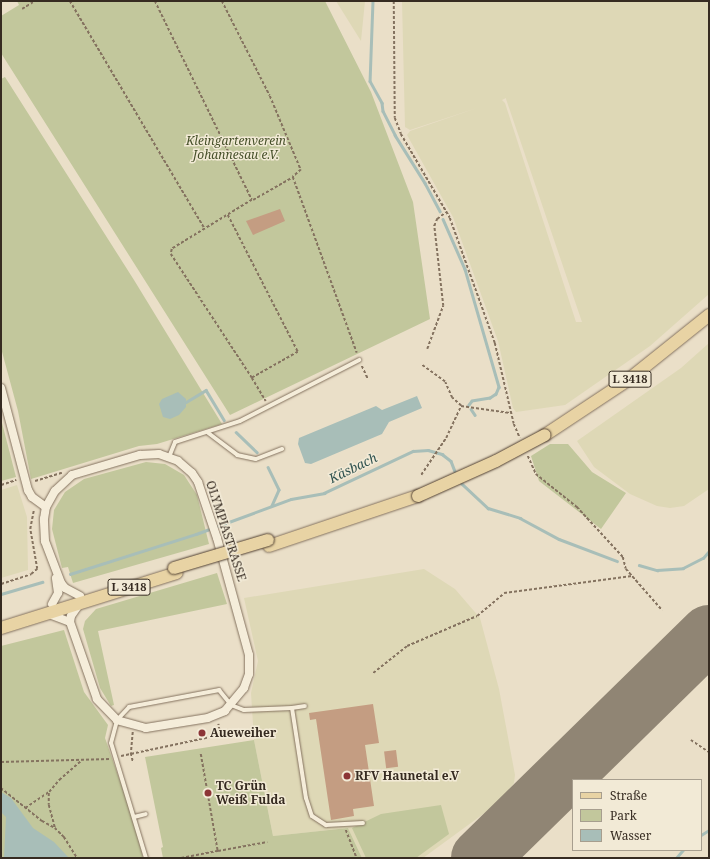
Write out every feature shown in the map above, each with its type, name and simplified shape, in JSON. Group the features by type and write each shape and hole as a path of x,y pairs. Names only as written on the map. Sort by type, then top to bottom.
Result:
{"main road":[{"name":"L 3418","path":"1,622 49,609 175,570 287,539 418,496 489,465 545,435 628,380 709,315"},
{"name":"L 3418","path":"1,628 49,609"}],"street":[{"path":"1,388 26,481 36,501 46,507"},
{"name":"OLYMPIASTRASSE","path":"70,622 97,699 117,720 132,726 159,728 208,718 232,705 244,688 249,674 250,655 218,538 192,473 169,457 159,454 140,455 72,475 55,490 46,507 44,519 45,541 55,570 65,588 80,599"},
{"name":"OLYMPIASTRASSE","path":"49,609 58,593 55,570"},
{"path":"49,609 70,622 71,616 80,599"}],"lane":[{"path":"169,457 175,442 208,432 270,407 359,360"},
{"path":"208,432 237,455 256,459 282,449"},
{"path":"146,858 134,816 114,758 112,737 117,720 129,707 219,690 232,705 253,711 293,710 305,706"},
{"path":"293,710 306,798 311,812 320,823 363,823"},
{"path":"134,816 146,814"}],"path":[{"path":"22,9 35,1"},
{"path":"70,1 204,229"},
{"path":"155,1 252,200"},
{"path":"222,1 270,96 301,170 293,177 228,214 172,249 171,254 270,407"},
{"path":"394,1 395,118 402,134 446,212 492,336 511,413 520,438"},
{"path":"293,177 359,360 368,379"},
{"path":"427,349 443,306 434,226 437,219 446,212"},
{"path":"228,214 298,352 252,378"},
{"path":"422,365 445,382 452,398 461,406 511,413"},
{"path":"421,475 439,447 461,406"},
{"path":"526,453 536,474 577,507 623,557 632,576 662,610"},
{"path":"1,485 69,471"},
{"path":"1,584 31,574 38,568 30,529 36,501"},
{"path":"372,673 407,646 477,616 504,593 632,576"},
{"path":"1,762 81,761 114,758 131,753 220,736 218,724"},
{"path":"133,733 131,753 133,762"},
{"path":"691,740 709,752"},
{"path":"201,754 218,851"},
{"path":"25,808 49,792 59,780 81,761"},
{"path":"1,788 25,808 55,828 77,858"},
{"path":"49,792 49,805 55,828"},
{"path":"343,824 357,858"},
{"path":"181,858 267,842"}],"shaded area":[{"path":"336,1 365,1 361,41"},
{"path":"402,1 709,1 709,294 650,346 565,405 516,412 513,408 498,341 453,217 407,135 410,131 477,108 410,130 405,127","holes":["506,99 582,322 576,322 505,103 502,100"]},
{"path":"709,343 709,489 684,506 670,508 657,506 630,494 594,467 577,441 681,368"},
{"path":"17,485 27,517 28,570 1,578 1,490"},
{"path":"424,569 455,589 480,618 499,689 515,775 514,783 501,801 423,858 362,858 348,828 273,836 254,740 251,693 258,661 244,598"}],"green space":[{"name":"Kleingartenverein Johannesau e.V.","path":"17,1 325,1 371,92 413,202 430,319 230,415 1,53 1,16 19,5"},
{"path":"5,77 134,280 222,424 157,444 139,446 31,479 18,411 1,348 1,79"},
{"path":"1,419 16,477 1,481"},
{"path":"550,444 568,444 592,472 626,493 601,529 539,481 531,456"},
{"path":"146,462 165,464 184,475 197,495 209,544 73,583 68,567 62,568 52,529 54,510 65,492 84,479"},
{"path":"217,573 227,604 98,631 114,705 111,706 100,688 83,629 85,621 96,609"},
{"path":"64,630 84,692 108,725 105,738 133,818 143,858 1,858 1,646"},
{"name":"TC Grün Weiß Fulda","path":"254,740 273,836 348,828 362,858 163,858 161,848 163,847 145,757"},
{"path":"441,805 449,834 416,858 366,858 352,828 381,814"}],"water":[{"path":"178,392 186,399 186,407 179,415 170,419 163,417 159,404 162,399"},
{"path":"417,396 422,408 389,422 382,434 311,464 305,463 298,444 299,438 376,406 382,410"},
{"path":"1,792 11,798 33,828 54,842 69,858 4,858 6,817 1,812"}],"building":[{"path":"280,209 285,221 253,235 246,221"},
{"name":"RFV Haunetal e.V","path":"373,704 379,743 365,745 374,806 353,809 354,816 331,820 316,719 310,720 309,713"},
{"path":"396,750 398,767 386,768 384,751"}],"waterway":[{"path":"373,1 370,81 382,103 383,111 395,135 425,183 440,211"},
{"path":"443,219 465,269 499,387 496,394 490,398 472,401 469,405"},
{"path":"186,402 206,390 224,420"},
{"path":"471,409 475,415"},
{"path":"236,432 257,452"},
{"name":"Käsbach","path":"70,574 196,534 291,499 324,493 413,451 428,450 442,454 451,461 456,474"},
{"path":"268,467 279,490 272,506"},
{"name":"Käsbach","path":"459,481 488,508 520,518 559,539 617,561"},
{"name":"Käsbach","path":"639,565 657,570 683,568 703,558 709,551"},
{"name":"Käsbach","path":"1,594 42,582"},
{"path":"702,834 709,830"},
{"path":"676,858 682,851"}],"runway":[{"path":"480,858 709,634"}],"place":[{"name":"Aueweiher","path":"202,733"},
{"name":"RFV Haunetal e.V","path":"347,776"},
{"name":"TC Grün Weiß Fulda","path":"208,793"}]}
